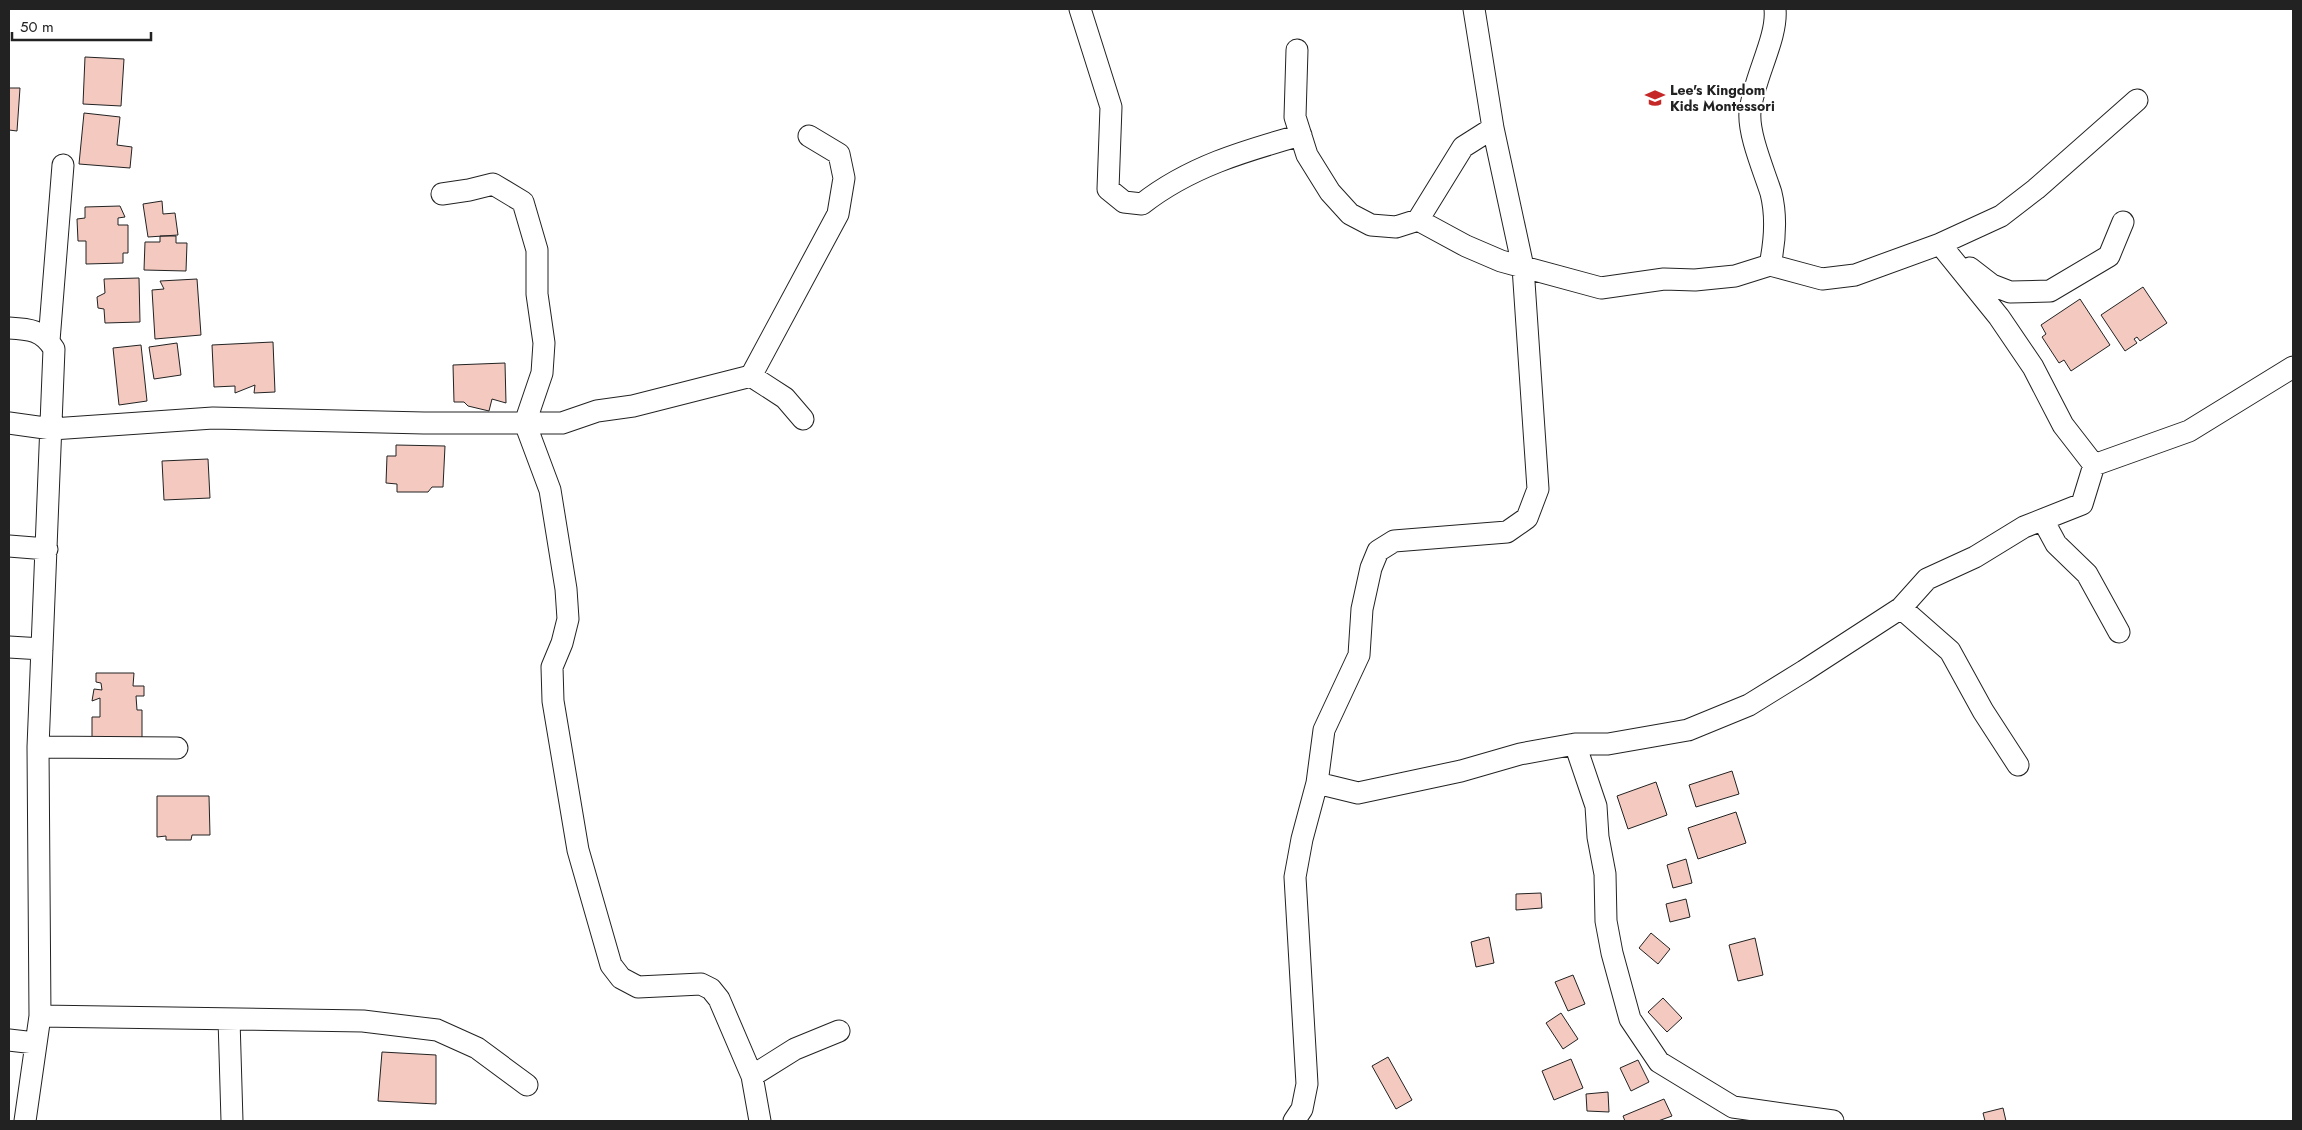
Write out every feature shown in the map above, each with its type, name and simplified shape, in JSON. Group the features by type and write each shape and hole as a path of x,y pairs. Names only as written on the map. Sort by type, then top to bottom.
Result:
{"street":[{"path":"1080,9 1111,108 1108,189 1124,202 1142,204 1163,188 1222,159 1301,135"},
{"path":"1294,1121 1302,1110 1307,1084 1295,877 1302,839 1317,783 1324,730 1359,655 1362,609 1371,568 1378,551 1394,541 1507,532 1527,518 1538,489 1522,267 1493,128 1474,9"},
{"path":"1770,265 1776,237 1771,196 1757,149 1750,113 1759,72 1776,20 1775,9"},
{"path":"1297,50 1295,117 1307,155 1330,192 1350,214 1371,225 1396,227 1418,220 1464,146 1493,128"},
{"path":"1418,220 1466,246 1522,267 1601,288 1664,280 1695,280 1735,276 1770,265 1822,279 1855,275 1940,244 2001,216 2036,190 2137,100"},
{"path":"750,376 838,214 844,178 839,154 809,136"},
{"path":"49,341 63,165"},
{"path":"442,194 493,184 524,202 537,250 537,294 544,343 542,373 525,423 550,490 566,589 568,619 562,643 552,667 553,701 578,850 611,965 621,978 638,987 701,984 711,989 719,999 752,1076 760,1121"},
{"path":"1940,244 1992,285 2010,292 2050,291 2109,256 2123,222"},
{"path":"1940,244 2000,317 2033,367 2063,425 2094,465"},
{"path":"9,328 31,330 43,334 54,349 38,747 40,1016 25,1121"},
{"path":"2094,465 2189,431 2293,367"},
{"path":"9,423 52,429 213,418 424,424 562,423 597,411 633,406 750,376 785,398 803,420"},
{"path":"1317,783 1358,793 1462,771 1520,754 1575,744 1608,744 1688,730 1749,705 1901,608 1927,579 1974,556 2024,527 2082,504 2094,465"},
{"path":"2042,520 2056,544 2087,574 2118,632"},
{"path":"9,546 47,549"},
{"path":"1901,608 1950,651 2018,765"},
{"path":"9,647 42,649"},
{"path":"1575,744 1596,806 1598,837 1605,874 1606,920 1612,953 1630,1019 1659,1062 1733,1107 1833,1121"},
{"path":"38,747 177,748"},
{"path":"40,1016 363,1021 437,1030 477,1048 527,1085"},
{"path":"229,1019 232,1121"},
{"path":"752,1076 795,1049 838,1031"},
{"path":"9,1040 35,1043"}],"building":[{"path":"85,57 124,59 121,106 83,104"},
{"path":"9,88 20,88 17,131 9,130"},
{"path":"84,113 120,117 117,145 132,147 130,168 79,164"},
{"path":"162,201 163,214 175,213 178,235 148,237 143,204"},
{"path":"120,206 125,217 118,218 118,225 128,225 128,253 123,253 123,263 86,264 86,241 78,241 77,219 85,218 85,207"},
{"path":"160,236 176,236 176,243 187,243 186,271 144,270 145,242 160,242"},
{"path":"139,278 140,322 105,323 104,309 98,308 97,297 105,293 104,279"},
{"path":"197,279 201,335 155,339 152,290 164,289 160,281"},
{"path":"2143,287 2167,323 2140,341 2137,337 2134,339 2137,343 2125,351 2101,315"},
{"path":"2080,299 2110,345 2071,371 2064,360 2059,363 2042,337 2046,334 2041,325"},
{"path":"273,342 275,392 254,393 255,385 235,393 235,386 214,387 212,345"},
{"path":"177,343 181,375 154,379 149,347"},
{"path":"141,345 147,401 119,405 113,348"},
{"path":"505,363 506,403 492,399 489,411 468,406 464,402 454,402 453,365"},
{"path":"396,445 445,446 443,487 432,487 428,492 397,492 397,484 386,483 387,456 396,456"},
{"path":"208,459 210,498 164,500 162,461"},
{"path":"96,673 134,673 133,686 144,686 144,696 136,696 137,710 142,710 142,746 92,746 92,717 100,717 100,698 92,701 94,689 102,690 101,683 96,682"},
{"path":"1732,771 1739,794 1696,807 1689,785"},
{"path":"1656,782 1667,815 1628,829 1617,796"},
{"path":"157,796 209,796 210,835 192,835 191,840 166,840 166,836 157,837"},
{"path":"1736,812 1746,843 1698,859 1688,828"},
{"path":"1686,859 1692,883 1673,888 1667,865"},
{"path":"1541,893 1542,908 1516,910 1516,894"},
{"path":"1686,899 1690,917 1670,922 1666,904"},
{"path":"1651,933 1670,949 1658,964 1639,948"},
{"path":"1489,937 1494,963 1476,967 1471,942"},
{"path":"1755,938 1763,975 1738,981 1729,945"},
{"path":"1573,975 1585,1004 1568,1011 1555,982"},
{"path":"1663,998 1682,1018 1667,1032 1648,1012"},
{"path":"1561,1013 1578,1039 1563,1049 1546,1023"},
{"path":"382,1052 436,1055 436,1104 378,1101"},
{"path":"1388,1057 1412,1100 1396,1109 1372,1066"},
{"path":"1571,1059 1583,1088 1554,1100 1542,1071"},
{"path":"1638,1060 1649,1082 1631,1091 1620,1068"},
{"path":"1608,1092 1609,1112 1587,1111 1586,1094"},
{"path":"1664,1099 1672,1116 1658,1121 1625,1121 1623,1116"},
{"path":"2003,1108 2006,1121 1985,1121 1983,1113"}],"place":[{"name":"Lee's Kingdom Kids Montessori","path":"1655,98"}]}
